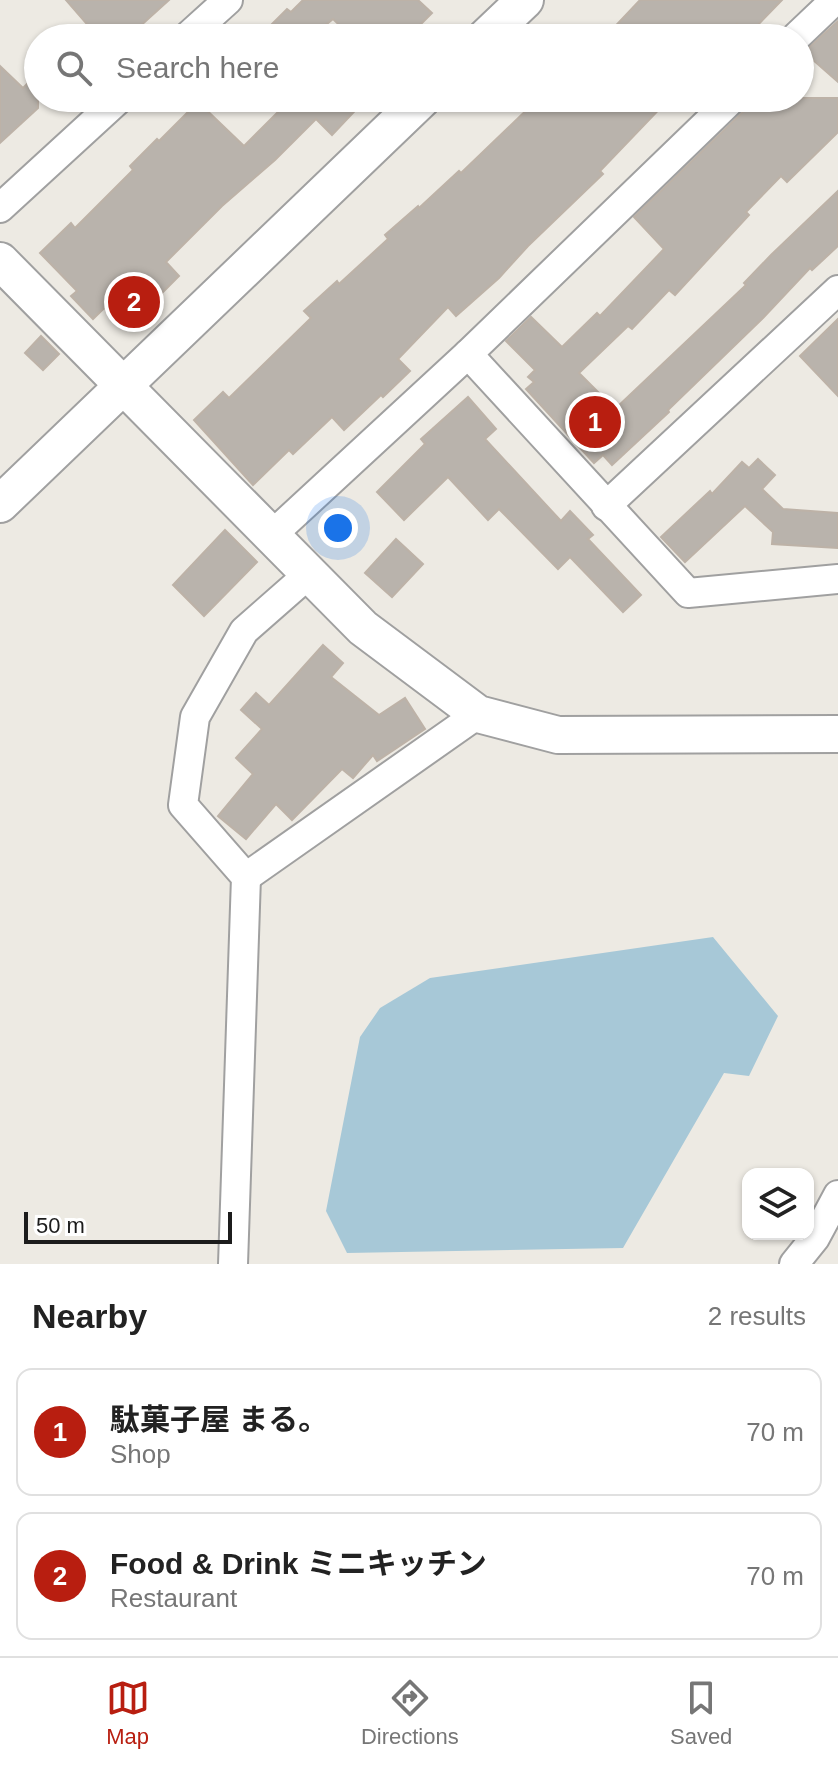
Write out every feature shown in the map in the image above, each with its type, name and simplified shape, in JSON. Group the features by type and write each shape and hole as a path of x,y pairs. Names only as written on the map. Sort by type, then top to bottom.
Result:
{"street":[{"path":"201,24 228,0"},
{"path":"500,24 525,0"},
{"path":"810,24 835,0"},
{"path":"0,208 105,112"},
{"path":"0,504 408,112"},
{"path":"273,534 468,354 719,112"},
{"path":"0,261 363,628 478,714 558,735 838,734"},
{"path":"606,506 838,291"},
{"path":"468,354 688,593 838,579"},
{"path":"233,1264 246,877 183,805 195,717 244,631 310,573"},
{"path":"246,877 478,714"},
{"path":"794,1264 815,1238 838,1195"}],"water":[{"path":"713,937 778,1016 749,1076 724,1073 623,1248 347,1253 326,1211 360,1037 380,1008 430,978"}],"building":[{"path":"66,0 169,0 142,24 87,24"},
{"path":"303,0 418,0 432,13 421,24 338,24 333,19 327,24 272,24 287,9 291,12"},
{"path":"640,0 782,0 759,24 617,24"},
{"path":"838,21 838,82 814,61 814,43"},
{"path":"0,66 24,87 24,112 34,112 0,143"},
{"path":"814,98 838,98 838,132 787,182 781,176 675,295 669,290 632,329 628,326 579,373 615,409 746,285 744,283 771,255 838,191 838,246 812,270 810,268 669,412 612,465 603,455 594,463 526,389 534,382 528,377 535,370 506,341 531,317 562,347 597,313 600,316 664,249 634,217 743,112 814,112"},
{"path":"188,112 208,112 244,146 278,112 354,112 332,135 316,119 222,206 166,262 179,276 158,297 137,276 93,319 71,296 77,291 40,253 71,223 75,228 133,170 130,166"},
{"path":"524,112 657,112 600,171 603,174 499,278 456,316 448,307 398,359 410,371 383,397 381,395 344,430 332,417 293,454 289,450 253,485 194,420 223,392 229,398 311,318 304,311 388,239 385,235 459,171 461,173"},
{"path":"838,319 838,396 800,356"},
{"path":"41,336 59,354 43,370 25,353"},
{"path":"468,397 496,429 485,439 561,521 570,511 593,535 588,539 641,595 623,612 570,557 558,569 499,509 488,520 448,477 404,520 377,492 425,444 421,439"},
{"path":"758,459 775,475 762,489 783,509 838,513 838,548 772,544 773,532 745,506 685,562 661,537 710,491 712,494 742,462 749,468"},
{"path":"225,530 257,562 204,616 173,585"},
{"path":"396,539 423,564 392,597 365,573"},
{"path":"323,645 343,663 331,677 379,715 405,698 425,729 377,761 373,755 353,778 342,769 292,820 276,804 246,839 218,816 253,774 236,758 262,729 241,710 256,693 269,705"}],"place":[{"name":"Food & Drink ミニキッチン","path":"134,302"},
{"name":"駄菓子屋 まる。","path":"595,422"}]}
